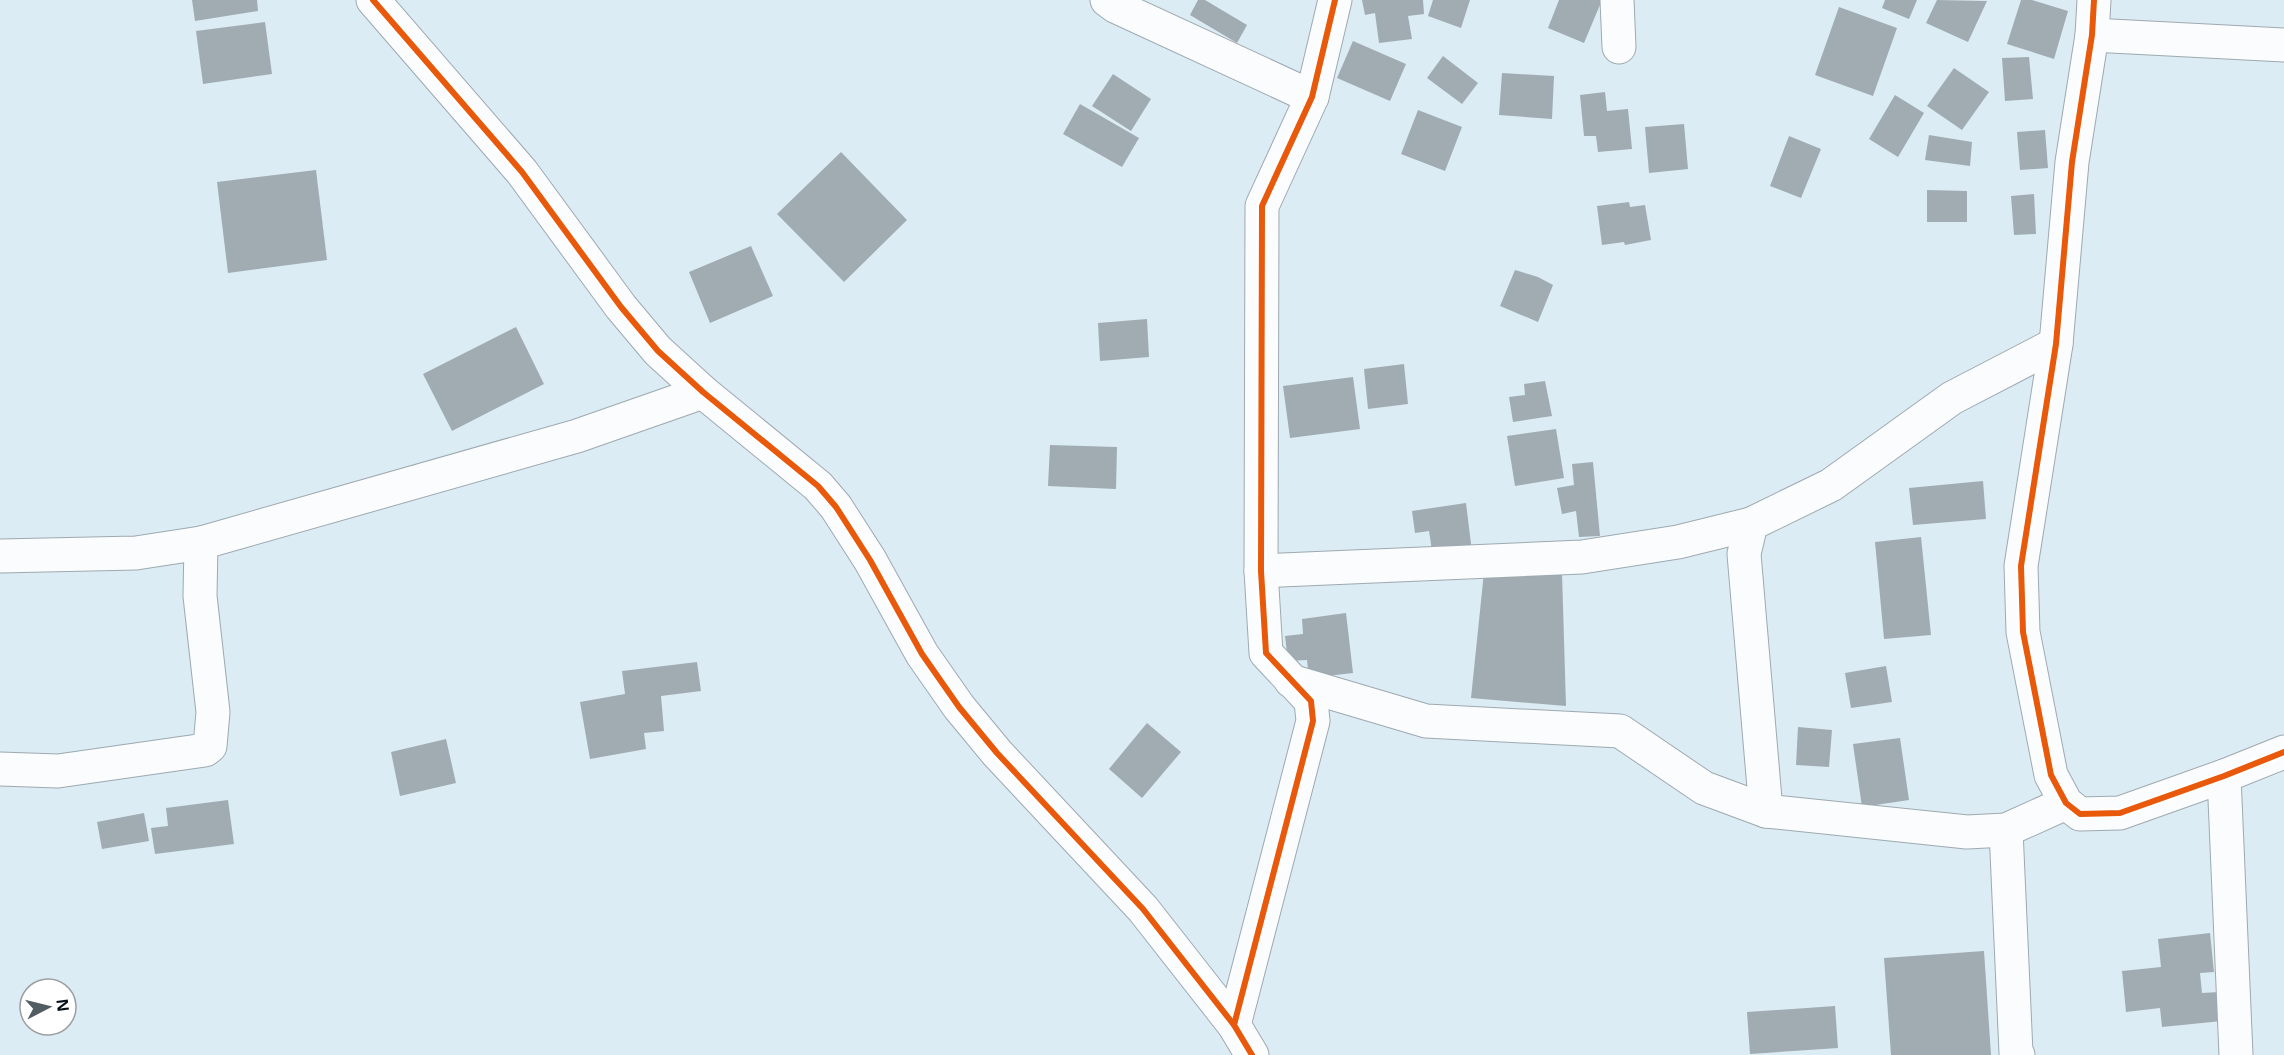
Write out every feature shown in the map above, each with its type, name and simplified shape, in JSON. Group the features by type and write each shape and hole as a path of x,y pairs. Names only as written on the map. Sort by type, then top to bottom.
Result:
{"street":[{"path":"373,0 522,172 621,307 651,342 703,392 818,486 836,507 870,560 922,654 959,707 997,753 1143,909 1234,1025 1252,1055"},
{"path":"1107,0 1115,6 1312,97"},
{"path":"1234,1025 1314,721 1311,701 1266,653 1261,571 1262,206 1312,97 1335,0"},
{"path":"1617,0 1619,47"},
{"path":"2094,0 2092,35 2072,162 2056,344 2021,566 2023,632 2051,775 2066,803 2080,814 2120,813 2284,752"},
{"path":"2092,35 2284,45"},
{"path":"1261,571 1582,557 1678,542 1751,524 1831,484 1952,398 2056,344"},
{"path":"0,556 136,553 201,543 577,436 703,392"},
{"path":"1751,524 1744,554 1766,811"},
{"path":"0,769 58,771 205,750 210,746 213,712 200,596 201,543"},
{"path":"1291,681 1426,721 1620,731 1704,788 1766,811 1967,832 2006,830 2066,803"},
{"path":"2224,776 2236,1055"},
{"path":"2006,830 2016,1053 2018,1055"}],"building":[{"path":"192,0 257,0 258,11 195,21"},
{"path":"1198,0 1205,0 1247,25 1237,43 1190,15"},
{"path":"1362,0 1423,0 1424,14 1408,16 1412,39 1379,43 1375,13 1365,15"},
{"path":"1433,0 1470,0 1461,28 1428,16"},
{"path":"1559,0 1602,0 1584,43 1548,28"},
{"path":"1885,0 1917,0 1909,19 1882,8"},
{"path":"1937,0 1987,1 1968,42 1926,23"},
{"path":"2021,0 2032,0 2068,11 2054,59 2007,44"},
{"path":"1839,7 1897,28 1873,96 1815,75"},
{"path":"265,22 272,74 203,84 196,31"},
{"path":"1353,41 1406,64 1390,101 1337,78"},
{"path":"1443,56 1478,83 1462,104 1427,78"},
{"path":"2029,57 2033,99 2005,101 2002,58"},
{"path":"1954,68 1989,92 1962,130 1927,106"},
{"path":"1502,73 1554,76 1552,119 1499,115"},
{"path":"1113,74 1151,99 1131,131 1092,106"},
{"path":"1605,92 1607,111 1628,109 1632,149 1598,152 1596,136 1584,136 1580,95"},
{"path":"1895,95 1924,113 1898,157 1869,139"},
{"path":"1080,104 1139,138 1122,167 1063,134"},
{"path":"1418,110 1462,127 1445,171 1401,154"},
{"path":"1684,124 1688,169 1649,173 1645,127"},
{"path":"2045,130 2048,168 2020,170 2017,132"},
{"path":"1929,135 1972,142 1970,166 1925,160"},
{"path":"1789,136 1821,149 1801,198 1770,186"},
{"path":"841,152 907,220 844,282 777,214"},
{"path":"316,170 327,260 228,273 217,182"},
{"path":"1927,190 1967,191 1967,222 1927,222"},
{"path":"2034,194 2036,234 2014,235 2011,196"},
{"path":"1629,202 1630,207 1645,205 1651,240 1625,245 1624,242 1602,245 1597,206"},
{"path":"751,246 773,296 710,323 689,272"},
{"path":"1515,270 1538,277 1553,285 1538,322 1500,306"},
{"path":"1147,319 1149,357 1100,361 1098,323"},
{"path":"516,327 544,384 452,431 423,374"},
{"path":"1404,364 1408,404 1368,409 1364,369"},
{"path":"1353,377 1360,429 1290,438 1283,386"},
{"path":"1545,381 1552,416 1513,422 1509,397 1525,395 1524,384"},
{"path":"1556,429 1564,478 1515,486 1507,436"},
{"path":"1050,445 1117,447 1116,489 1048,486"},
{"path":"1593,462 1600,536 1579,537 1576,511 1562,514 1557,488 1574,485 1572,464"},
{"path":"1983,481 1986,519 1913,525 1909,488"},
{"path":"1466,503 1472,552 1433,557 1429,531 1415,533 1412,511"},
{"path":"1921,537 1931,635 1884,639 1875,542"},
{"path":"1484,572 1562,573 1566,706 1471,698"},
{"path":"1346,613 1353,673 1309,678 1307,660 1288,661 1285,636 1303,634 1302,619"},
{"path":"697,662 701,691 661,696 664,731 644,733 646,749 590,759 580,702 625,694 622,671"},
{"path":"1886,666 1892,702 1851,708 1845,673"},
{"path":"1147,723 1181,752 1142,798 1109,769"},
{"path":"1798,727 1832,730 1829,767 1796,765"},
{"path":"1900,738 1909,800 1862,807 1853,744"},
{"path":"446,739 456,783 400,796 391,752"},
{"path":"228,800 234,844 155,854 151,828 168,826 166,808"},
{"path":"144,813 149,841 102,849 97,822"},
{"path":"2210,933 2214,972 2200,973 2202,993 2219,992 2222,1021 2162,1027 2160,1008 2126,1012 2122,971 2161,967 2158,939"},
{"path":"1984,951 1991,1055 1891,1055 1884,958"},
{"path":"1835,1006 1838,1048 1750,1054 1747,1012"}],"cycle path":[{"path":"373,0 522,172 621,307 658,351 703,392 818,486 836,507 870,560 922,654 959,707 997,753 1143,909 1234,1025 1252,1055"},
{"path":"1234,1025 1313,721 1311,701 1266,653 1261,571 1262,206 1312,97 1335,0"},
{"path":"2094,0 2092,35 2072,162 2056,344 2021,566 2023,632 2051,775 2066,803 2080,814 2120,813 2284,752"}]}
